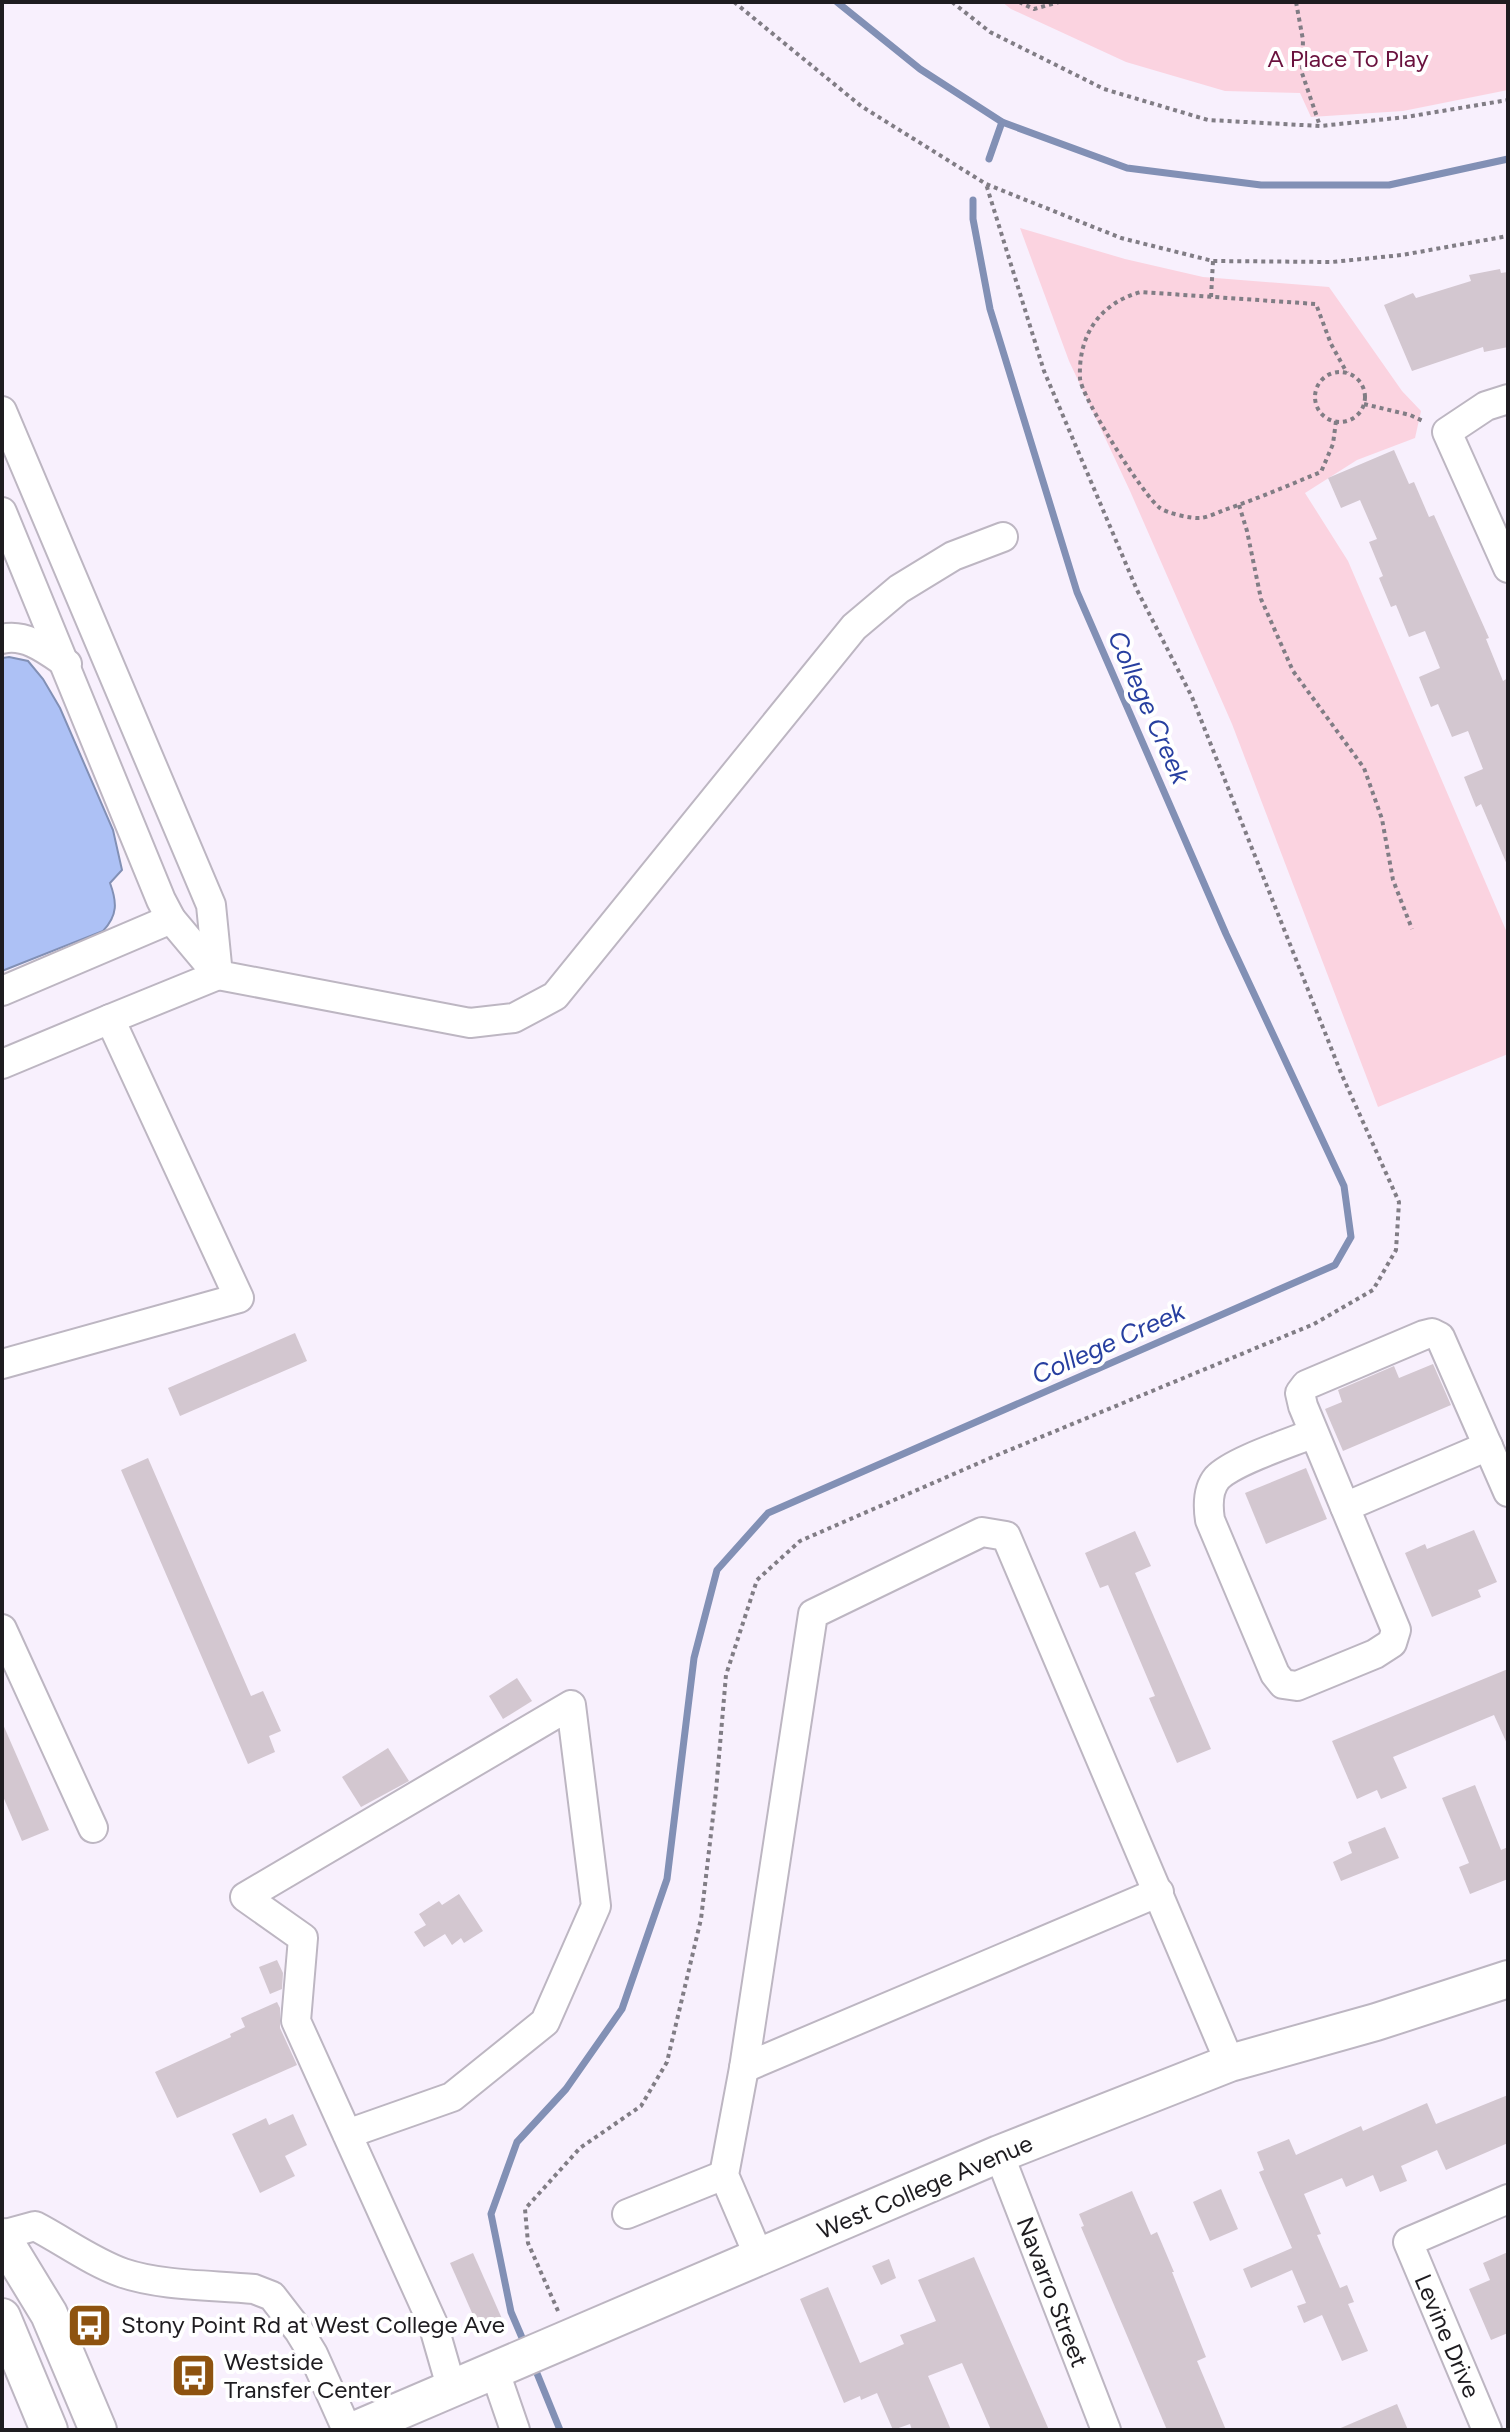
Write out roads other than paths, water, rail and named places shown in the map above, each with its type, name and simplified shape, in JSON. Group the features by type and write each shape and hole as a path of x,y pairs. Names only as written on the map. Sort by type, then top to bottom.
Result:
{"main road":[{"name":"West College Avenue","path":"355,2430 999,2154 1230,2063 1376,2022 1508,1979"},
{"path":"2,2236 49,2314 98,2430"},
{"path":"2,2317 49,2430"}],"street":[{"path":"1508,399 1486,406 1447,432 1508,568"},
{"path":"2,411 211,905 218,975"},
{"path":"2,512 171,919 218,975"},
{"path":"2,1064 218,975 470,1023 514,1018 555,996 854,627 899,589 953,556 1003,537"},
{"path":"2,639 9,637 34,642 67,664"},
{"path":"2,991 171,919"},
{"path":"2,1364 239,1298 110,1019"},
{"path":"1314,1433 1229,1469 1216,1480 1208,1505 1210,1520 1275,1674 1283,1684 1297,1686 1375,1654 1392,1643 1396,1630 1314,1433 1300,1393 1306,1385 1424,1335 1432,1333 1440,1337 1508,1492"},
{"path":"1345,1507 1488,1446"},
{"path":"760,2259 724,2175 744,2068 813,1614 982,1532 1006,1536 1230,2063"},
{"path":"2,1629 93,1828"},
{"path":"347,2134 452,2097 545,2022 596,1906 571,1705 245,1897 303,1938 296,2021 347,2134 433,2324 452,2390"},
{"path":"744,2068 1159,1892"},
{"name":"Navarro Street","path":"999,2154 1106,2430"},
{"path":"627,2214 724,2175"},
{"name":"Levine Drive","path":"1487,2430 1408,2242 1508,2199"},
{"path":"2,2236 35,2226 93,2260 125,2274 254,2289 272,2296 313,2354 347,2430"},
{"path":"509,2366 515,2430"}],"water":[{"path":"2,658 28,661 60,708 113,830 122,870 110,883 115,908 103,931 2,971"}],"waterway":[{"path":"837,2 920,69 1002,122 1127,168 1261,185 1389,185 1508,159"},
{"name":"College Creek","path":"989,159 1002,122"},
{"name":"College Creek","path":"526,2347 511,2312 491,2214 517,2142 566,2089 622,2009 667,1879 694,1658 717,1570 768,1513 1335,1265 1351,1237 1344,1186 1226,934 1077,592 990,309 973,219 973,200"},
{"name":"College Creek","path":"534,2366 560,2430"}],"place":[{"name":"Stony Point Rd at West College Ave","path":"90,2325"},
{"name":"Westside Transfer Center","path":"193,2376"}],"park label":[{"name":"A Place To Play","path":"1348,59"}]}
